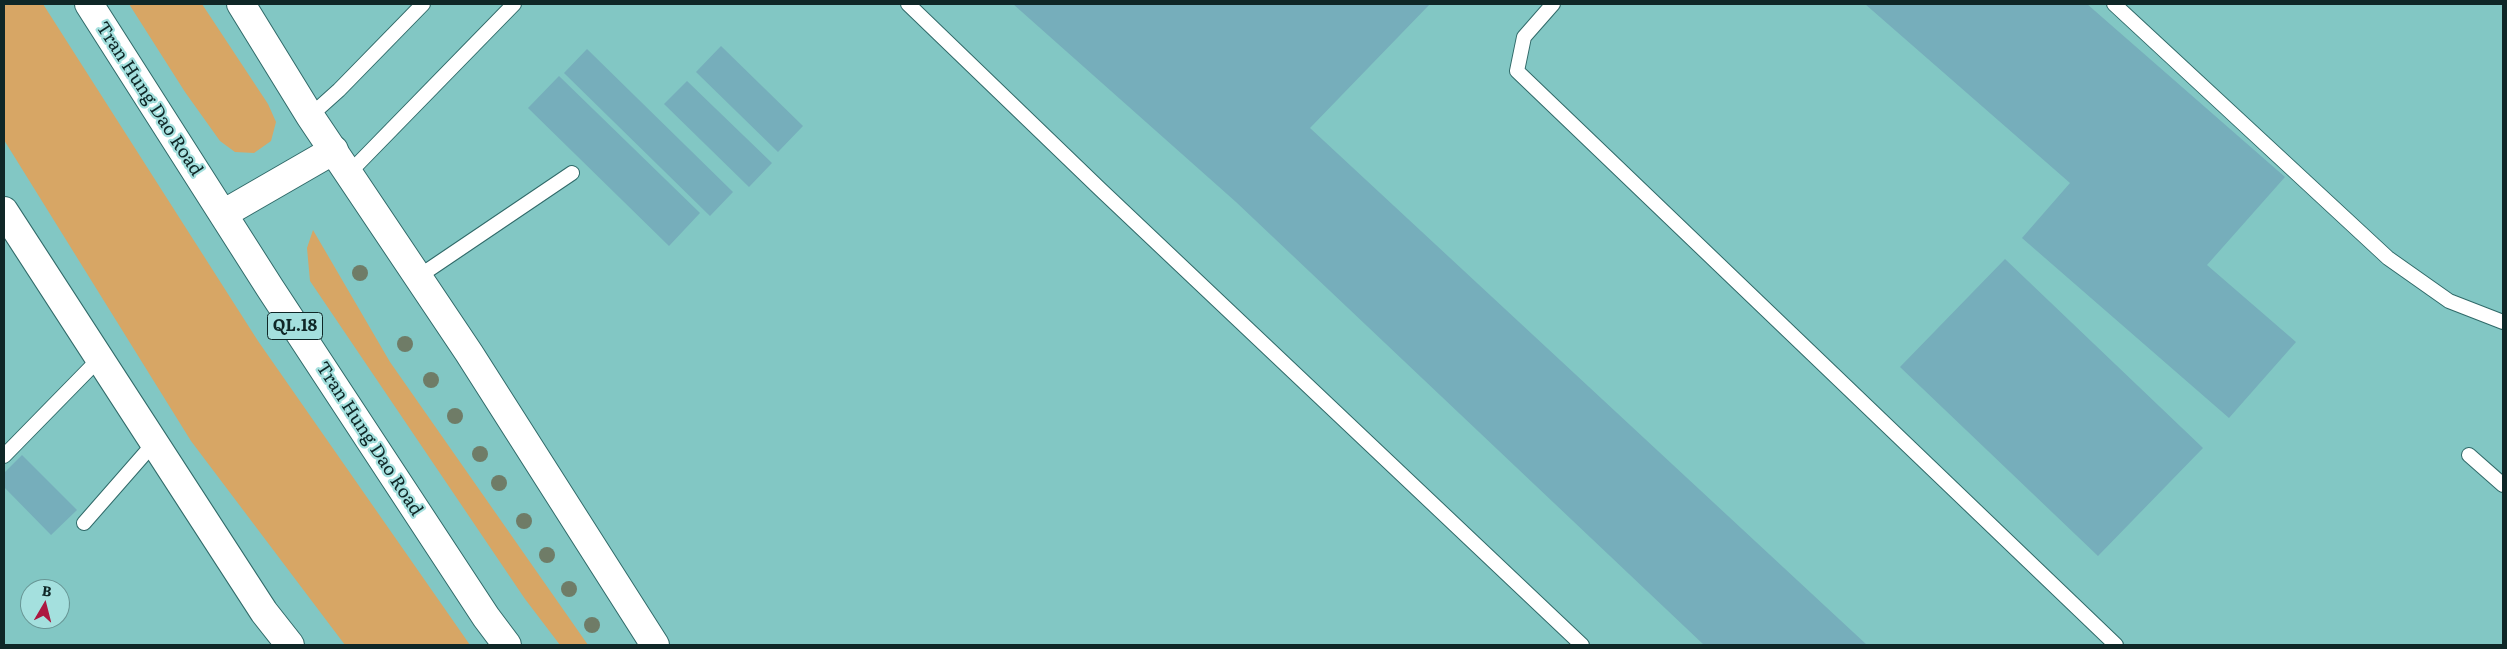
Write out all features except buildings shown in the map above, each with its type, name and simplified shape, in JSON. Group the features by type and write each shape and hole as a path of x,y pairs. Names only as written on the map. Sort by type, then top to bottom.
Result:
{"main road":[{"name":"Tran Hung Dao Road","path":"89,4 223,214 486,617 508,645"},
{"path":"241,4 310,116 350,172 418,276 655,645"},
{"path":"223,214 334,150"},
{"path":"4,211 264,612 290,645"}],"lane":[{"path":"310,116 339,90 424,4"},
{"path":"350,172 514,4"},
{"path":"908,4 1100,189 1582,645"},
{"path":"1553,4 1524,37 1517,71 2116,645"},
{"path":"2114,4 2388,258 2449,301 2503,322"},
{"path":"418,276 572,173"},
{"path":"4,456 99,359"},
{"path":"84,523 154,443"},
{"path":"2469,455 2503,485"}],"shaded area":[{"path":"4,4 2503,4 2503,645 4,645"},
{"path":"4,4 43,4 258,341 470,645 345,645 191,441 4,140"},
{"path":"129,4 202,4 268,104 276,122 271,141 254,153 235,152 220,141 185,92"},
{"path":"313,230 390,362 588,645 560,645 525,599 310,281 307,248"}]}
